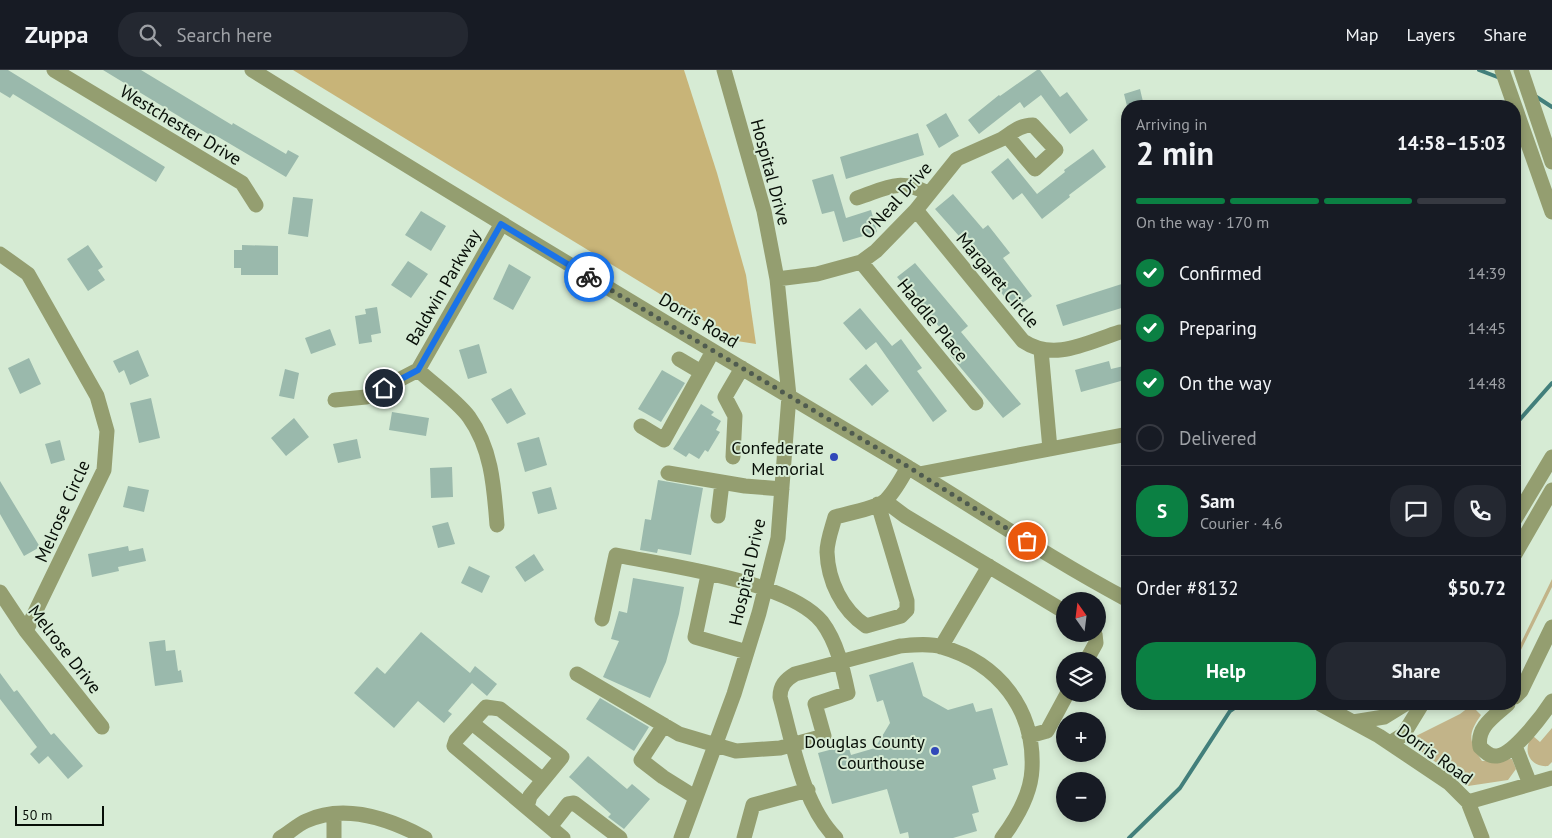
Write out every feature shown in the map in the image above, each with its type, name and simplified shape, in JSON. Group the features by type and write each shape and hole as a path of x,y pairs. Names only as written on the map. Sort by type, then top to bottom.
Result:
{"street":[{"name":"Westchester Drive","path":"54,70 242,184 256,204"},
{"name":"Dorris Road","path":"252,70 501,224 913,470 1087,578 1121,596"},
{"name":"Hospital Drive","path":"681,838 747,652 766,588 778,538 789,396 777,279 764,211 724,70"},
{"path":"1502,70 1513,100"},
{"path":"1521,70 1552,162"},
{"path":"1521,124 1552,212"},
{"name":"O'Neal Drive","path":"777,279 817,274 861,262 876,251 916,210 957,159 1006,136"},
{"path":"857,198 898,184 915,187 928,193"},
{"name":"Margaret Circle","path":"916,210 1024,341 1035,349 1053,352 1069,349 1120,332"},
{"name":"Baldwin Parkway","path":"335,400 366,397 418,370 501,224"},
{"name":"Melrose Circle","path":"0,254 28,274 97,396 107,431 104,470 26,631"},
{"name":"Haddle Place","path":"861,262 976,403"},
{"path":"1041,350 1050,449"},
{"path":"641,426 664,440 713,351"},
{"path":"679,359 701,372"},
{"path":"733,457 735,416 725,397 742,368"},
{"path":"418,370 469,417 488,454 494,484 497,525"},
{"path":"882,503 907,601 907,610 901,616 866,626 854,618 839,597 830,571 827,550 834,517 882,503 913,470 1050,449 1121,435"},
{"path":"1521,509 1552,457"},
{"path":"668,473 722,483 782,489"},
{"path":"718,516 722,483"},
{"path":"1521,544 1552,490"},
{"path":"882,503 1056,607"},
{"path":"577,674 679,734 736,751 750,751 793,744 824,736 815,704 848,693 841,662 833,642 822,623 807,607 766,588 616,555 602,619"},
{"path":"941,647 988,566"},
{"path":"708,575 695,637 747,652"},
{"name":"Melrose Drive","path":"0,592 26,631 102,726"},
{"path":"880,622 887,649"},
{"path":"1521,689 1552,627"},
{"path":"836,838 826,828 812,807 780,697 783,684 795,674 900,646 941,647 981,663 1002,681 1014,698 1026,722 1032,770 1026,796 1015,821 1002,838"},
{"path":"1501,710 1484,726 1479,741 1484,752 1497,756 1515,746 1552,701"},
{"path":"1029,736 1047,730 1063,702"},
{"path":"527,807 530,796 562,757 500,709 486,707 456,740 454,746 564,838"},
{"name":"Dorris Road","path":"1331,710 1390,743 1449,783 1468,802 1482,838"},
{"path":"1353,722 1384,717 1395,710"},
{"path":"1390,743 1392,729 1402,710"},
{"path":"1390,743 1403,735 1418,710"},
{"path":"472,723 543,780"},
{"path":"664,725 641,760 663,777 696,797"},
{"path":"1515,746 1530,784"},
{"path":"1468,802 1552,778"},
{"path":"744,838 753,805 808,790"},
{"path":"550,827 568,804 574,802 620,838"},
{"path":"334,814 334,838"},
{"path":"280,838 307,820 334,814 371,816 398,823 425,838"}],"shaded area":[{"path":"293,70 684,70 717,173 746,275 756,344 737,341"},
{"path":"1552,579 1552,587 1521,650 1521,643"},
{"path":"1465,710 1476,710 1481,715 1473,728 1471,738 1474,748 1482,761 1512,759 1516,769 1508,780 1468,786 1419,750 1414,737"},
{"path":"1552,728 1552,762 1548,766 1536,764 1529,757 1529,741 1533,736 1540,742"}],"building":[{"path":"0,70 8,70 165,167 156,182 13,94 10,98 0,92"},
{"path":"103,70 141,70 232,125 233,123 286,154 288,150 299,156 286,177 215,135 213,137"},
{"path":"1037,70 1040,70 1060,97 1067,92 1088,120 1070,134 1041,95 1024,108 1020,102 979,134 968,120 999,95"},
{"path":"1140,89 1143,100 1126,100 1124,94"},
{"path":"946,113 959,136 939,148 926,125"},
{"path":"918,133 924,155 846,179 840,157"},
{"path":"1093,149 1106,167 1069,195 1070,197 1042,219 1022,193 1013,200 991,172 1008,158 1037,194 1065,172 1064,170"},
{"path":"833,174 846,218 871,210 877,232 843,242 834,211 822,214 812,180"},
{"path":"953,194 983,229 988,225 1010,253 1003,258 1032,296 1014,309 992,281 999,276 964,232 959,236 935,209"},
{"path":"293,197 313,199 308,237 288,234"},
{"path":"421,211 446,226 431,251 405,235"},
{"path":"88,245 103,267 98,270 105,280 88,291 67,259"},
{"path":"242,245 278,246 278,275 241,275 241,268 234,268 234,250 242,250"},
{"path":"408,261 428,274 411,298 391,285"},
{"path":"915,263 968,326 961,332 1021,404 1003,418 950,355 958,349 897,277"},
{"path":"509,264 531,277 513,310 493,299"},
{"path":"1121,284 1121,308 1063,326 1056,305"},
{"path":"377,307 381,333 371,335 372,342 359,344 355,316 366,314 365,309"},
{"path":"860,308 892,346 901,339 922,368 917,371 947,411 933,422 876,342 866,350 843,323"},
{"path":"330,329 336,345 311,354 305,338"},
{"path":"479,344 487,373 468,379 459,350"},
{"path":"138,350 149,376 130,385 124,370 119,373 113,361"},
{"path":"29,358 41,384 20,394 8,368"},
{"path":"1109,361 1111,369 1121,367 1121,381 1081,392 1075,370"},
{"path":"866,364 889,391 872,406 849,379"},
{"path":"285,369 299,373 294,399 279,396"},
{"path":"662,370 685,383 661,422 638,409"},
{"path":"511,388 526,414 507,424 491,399"},
{"path":"151,398 160,438 139,443 130,403"},
{"path":"701,404 714,412 711,415 721,421 716,430 720,432 708,452 705,450 699,459 689,453 686,457 673,449"},
{"path":"392,412 429,418 426,436 389,430"},
{"path":"294,418 309,437 286,456 271,438"},
{"path":"539,437 547,465 525,472 517,443"},
{"path":"357,439 361,458 338,463 333,444"},
{"path":"60,440 65,460 51,464 45,444"},
{"path":"452,467 453,497 431,498 430,468"},
{"path":"658,480 703,488 691,555 658,549 657,553 640,550 645,519 651,520"},
{"path":"0,481 40,547 24,556 0,514"},
{"path":"128,486 149,490 144,512 123,507"},
{"path":"551,487 557,509 538,514 532,492"},
{"path":"448,522 455,544 438,548 432,526"},
{"path":"128,546 129,551 143,548 146,561 118,567 119,571 92,577 88,554"},
{"path":"534,554 544,570 525,582 515,567"},
{"path":"469,566 490,576 482,593 461,583"},
{"path":"633,578 684,587 666,662 650,698 603,677 619,641 611,639 619,611 627,613"},
{"path":"421,632 470,673 475,666 497,684 487,696 472,683 448,711 452,714 444,723 418,701 394,728 354,693 377,667 385,674"},
{"path":"165,640 166,651 175,650 178,671 181,670 183,682 155,686 149,642"},
{"name":"Douglas County Courthouse","path":"913,662 923,696 948,710 973,703 976,712 992,708 1008,765 993,769 996,779 972,786 979,812 972,814 977,831 953,838 909,838 908,832 900,834 887,789 832,804 818,753 848,745 851,755 875,748 890,723 883,700 877,702 869,675"},
{"path":"0,673 14,692 17,690 51,735 54,733 83,766 68,779 48,756 39,764 30,754 37,747 0,699"},
{"path":"600,698 649,727 634,751 586,719"},
{"path":"588,756 627,789 632,784 650,799 624,829 608,817 611,814 569,777"}],"waterway":[{"path":"1479,70 1500,78"},
{"path":"1535,96 1552,107"},
{"path":"1521,418 1552,383"},
{"path":"1129,838 1180,788 1231,710"}],"way so far":[{"path":"589,277 902,463 1027,541"}],"place":[{"name":"Confederate Memorial","path":"834,457"},
{"name":"Douglas County Courthouse","path":"935,751"}],"route":[{"path":"384,388 418,370 501,224 589,277"}]}
